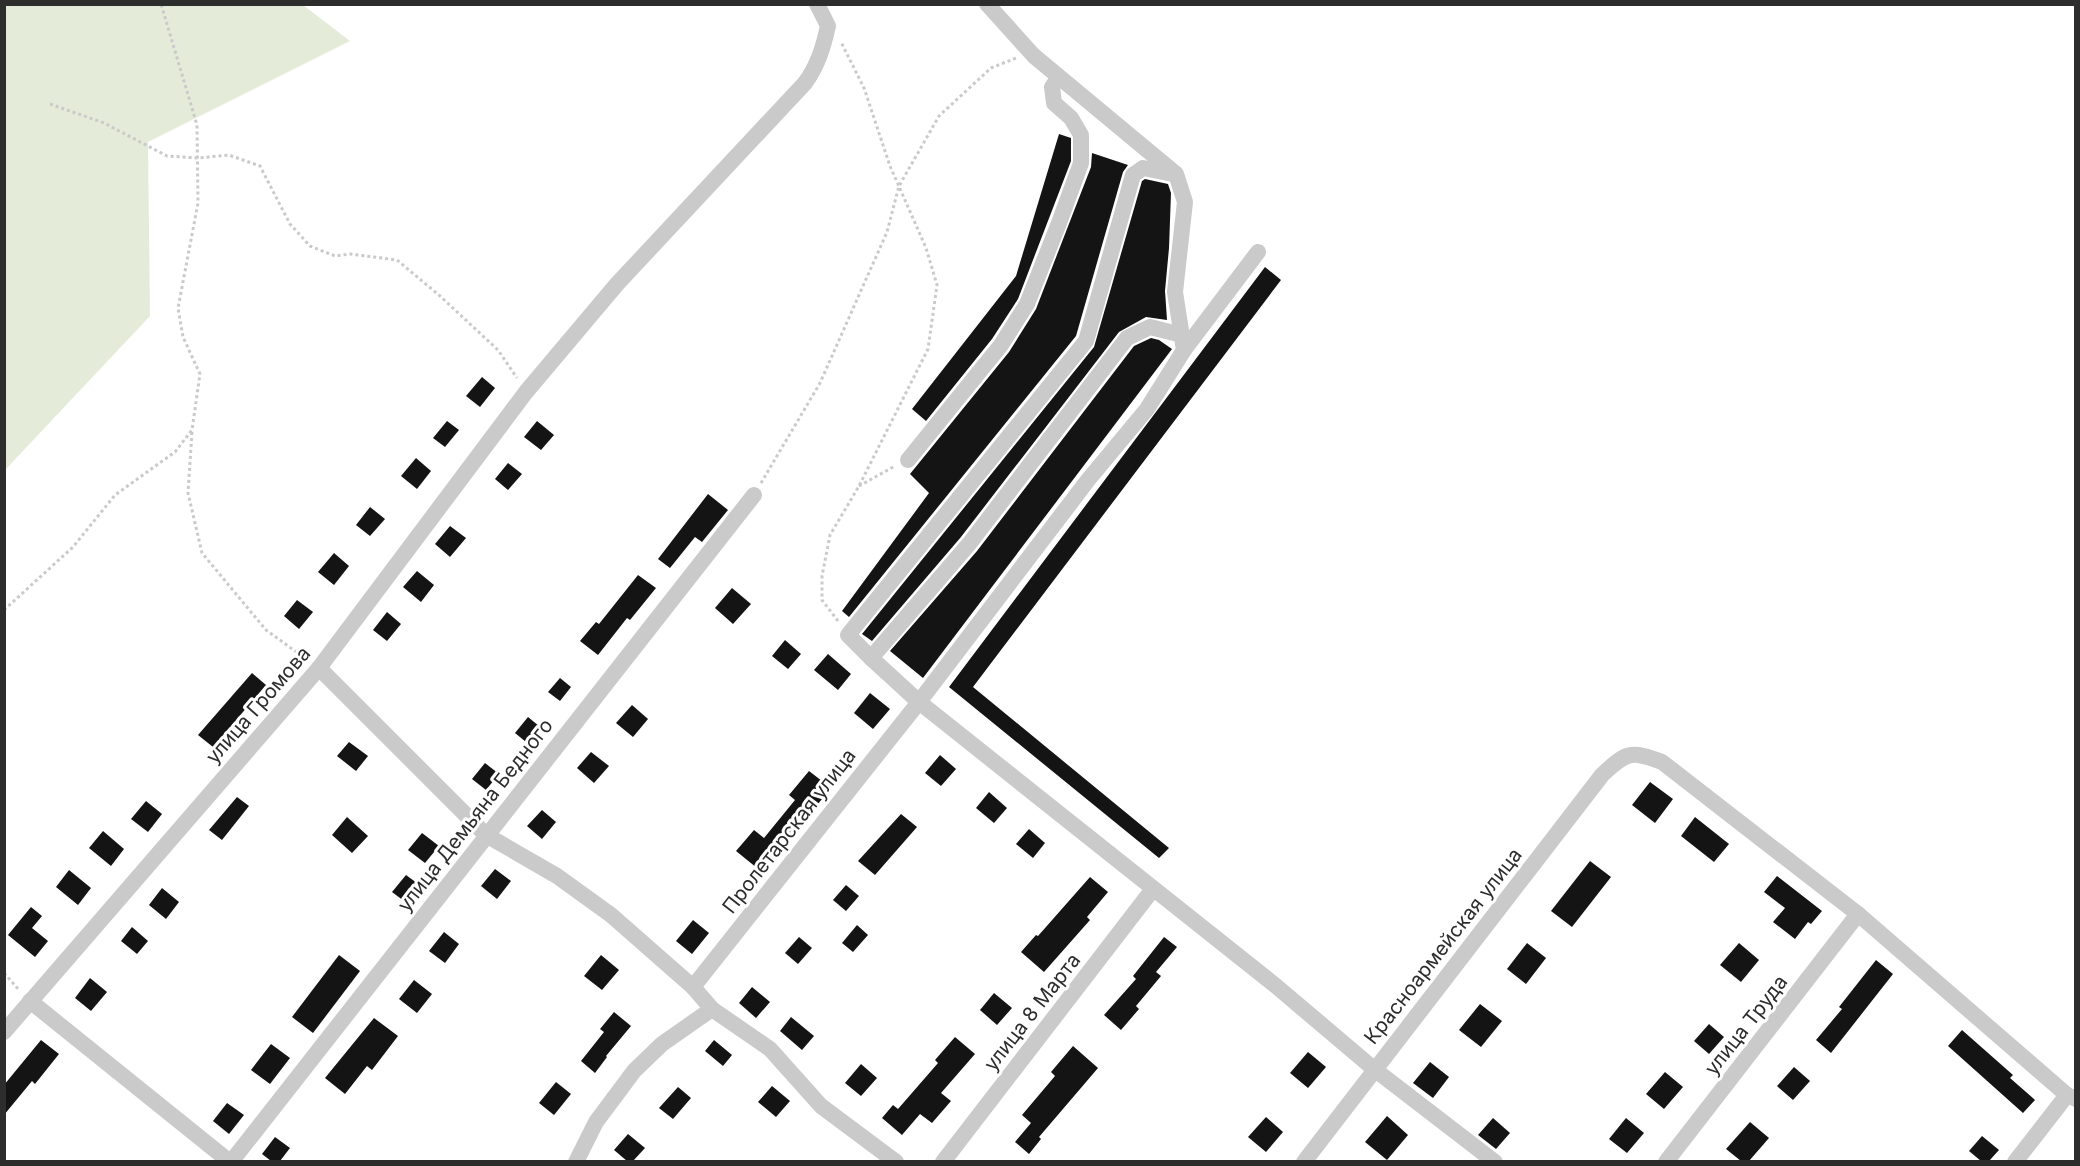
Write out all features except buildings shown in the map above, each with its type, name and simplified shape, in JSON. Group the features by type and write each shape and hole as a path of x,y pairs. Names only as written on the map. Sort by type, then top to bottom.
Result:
{"street":[{"path":"817,4 828,26"},
{"path":"987,4 1030,52 1176,174 1185,202 1175,292 1183,343"},
{"name":"улица Громова","path":"4,1032 319,668 526,392 617,284 805,83 821,54 828,26"},
{"path":"908,460 1001,345 1031,294 1081,163 1081,135 1071,118 1054,103 1052,87 1059,77"},
{"path":"1176,174 1143,168 1133,175 1086,341 848,635 919,702 1276,986 1374,1069 1496,1161"},
{"name":"Пролетарская улица","path":"693,987 919,702 1088,480 1147,409 1183,343 1258,252"},
{"path":"871,658 969,544 1127,338 1150,327 1183,343"},
{"name":"улица Демьяна Бедного","path":"230,1161 754,495"},
{"path":"319,668 486,835 585,894 693,987 712,1009 770,1049 821,1106 896,1161"},
{"name":"Красноармейская улица","path":"1304,1161 1602,775 1620,758 1631,754 1643,754 1662,762 1858,914"},
{"name":"улица 8 Марта","path":"943,1161 1153,889"},
{"path":"1858,914 2071,1097 2015,1161"},
{"name":"улица Труда","path":"1666,1161 1858,914"},
{"path":"30,1001 230,1161"},
{"path":"576,1161 596,1122 634,1071 662,1044 712,1009"}],"path":[{"path":"161,4 197,125 198,203 178,308 183,337 200,374 192,430 188,493 202,553 266,630 319,668"},
{"path":"828,26 844,46 864,88 899,186 926,248 937,285 928,349 860,486 830,535 822,576 822,600 848,635"},
{"path":"754,495 820,383 887,232 899,186 939,116 991,68 1030,52"},
{"path":"50,104 104,123 167,156 198,158 229,155 260,166 270,190 290,224 310,246 335,256 350,254 397,260 498,350 526,392"},
{"path":"4,610 73,546 115,495 175,452 192,430"},
{"path":"860,486 908,460"},
{"path":"4,973 30,1001"}],"green space":[{"path":"5,4 303,5 350,41 148,142 150,316 5,470"}]}
